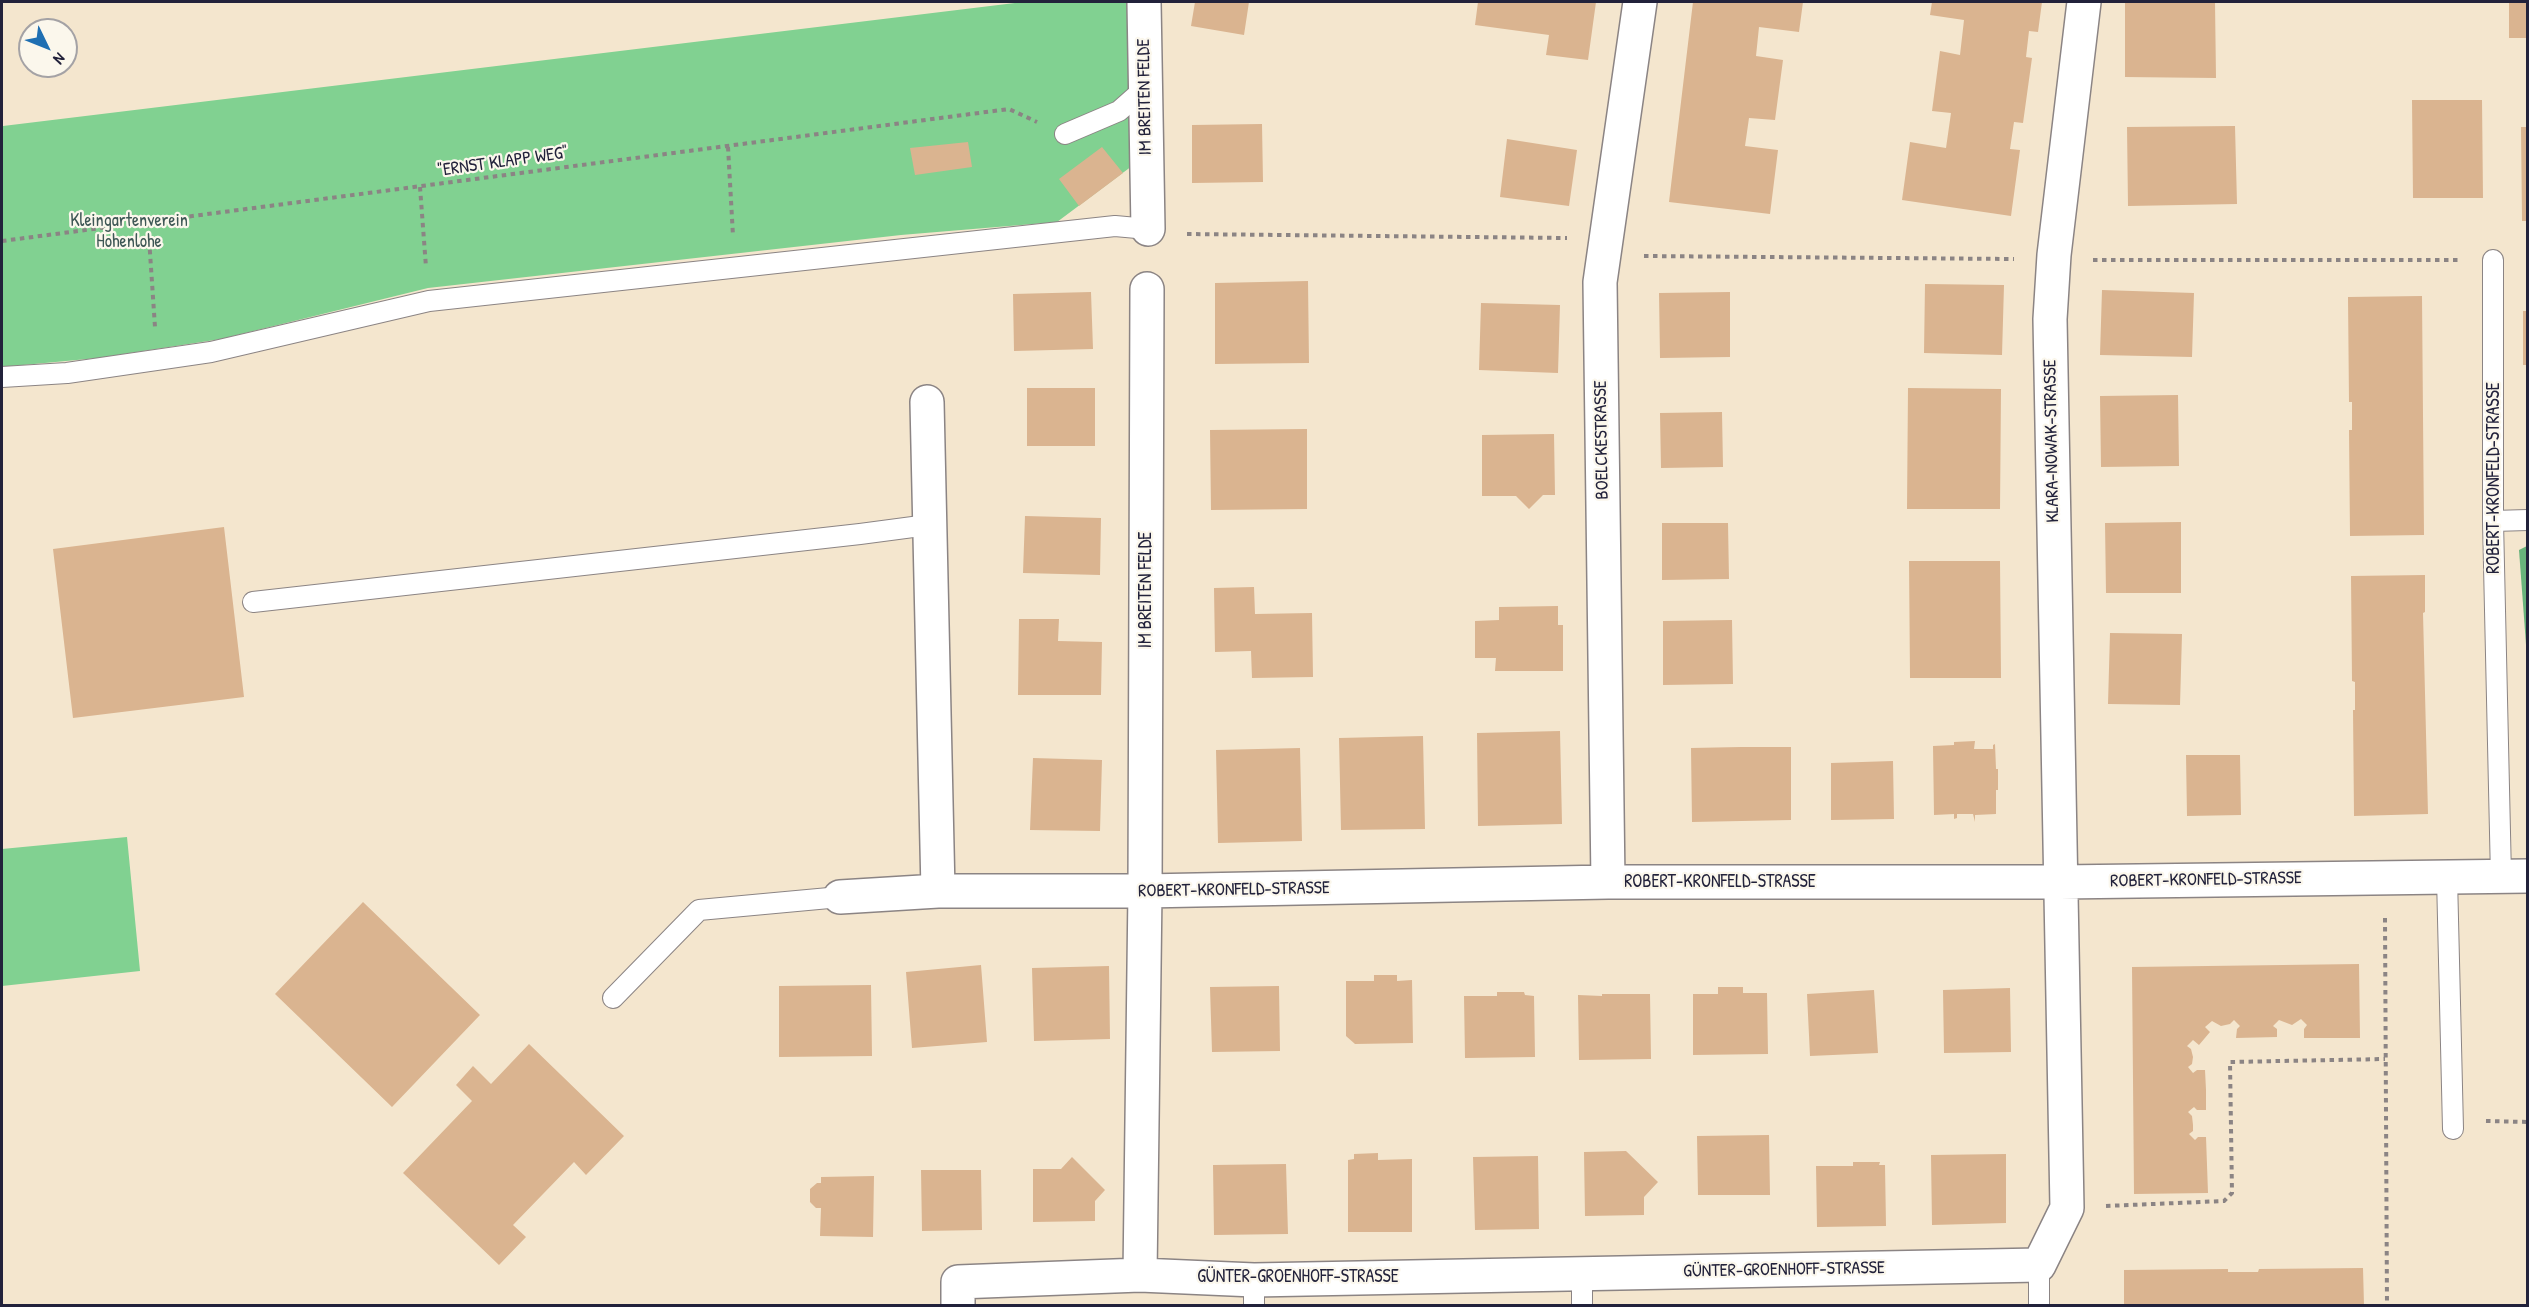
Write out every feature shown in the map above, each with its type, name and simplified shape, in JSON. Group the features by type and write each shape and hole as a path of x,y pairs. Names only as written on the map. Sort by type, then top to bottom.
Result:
{"street":[{"name":"IM BREITEN FELDE","path":"1144,2 1148,229"},
{"name":"BOELCKESTRASSE","path":"1608,882 1600,282 1640,2"},
{"name":"KLARA-NOWAK-STRASSE","path":"2060,882 2050,319 2054,255 2084,2"},
{"name":"IM BREITEN FELDE","path":"1145,891 1147,289"},
{"path":"927,402 938,891"},
{"name":"ROBERT-KRONFELD-STRASSE","path":"840,897 938,891 1145,891 1608,882 2060,882 2514,877"},
{"path":"2039,1265 2067,1208 2060,882"},
{"path":"1140,1275 1145,891"},
{"name":"GÜNTER-GROENHOFF-STRASSE","path":"958,1305 958,1282 1140,1275 1254,1293 1582,1290 2039,1265"}],"lane":[{"path":"1065,134 1119,111 1145,88"},
{"path":"2,377 67,372 211,352 429,301 1115,226 1148,229"},
{"name":"ROBERT-KRONFELD-STRASSE","path":"2493,260 2493,521 2514,877"},
{"path":"2493,521 2528,520"},
{"path":"253,602 928,525"},
{"path":"2447,877 2453,1125"},
{"path":"613,998 699,910 840,897"},
{"path":"2038,1305 2039,1265"}],"path":[{"name":"\"ERNST KLAPP WEG\"","path":"2,241 1009,110"},
{"path":"728,147 734,267"},
{"path":"420,187 429,301"},
{"path":"148,223 157,360"},
{"path":"1148,229 1176,233 1591,238 1607,236"},
{"path":"2385,878 2387,1305"},
{"path":"2067,1208 2224,1202 2232,1193 2230,1062 2385,1059"},
{"path":"2453,1125 2528,1122"}],"green space":[{"name":"Kleingartenverein Hohenlohe","path":"1023,2 1134,2 1132,166 1057,222 901,235 428,288 221,339 98,358 2,367 2,121 3,126"},
{"path":"2527,546 2527,658 2519,550"},
{"path":"127,837 140,971 2,986 2,849"}],"building":[{"path":"1195,2 1249,2 1244,35 1191,26"},
{"path":"1478,2 1596,2 1588,60 1546,55 1549,35 1475,25"},
{"path":"1693,2 1803,2 1799,32 1759,27 1756,56 1783,60 1775,120 1749,118 1745,146 1778,150 1770,214 1669,202"},
{"path":"1932,2 2042,2 2038,32 2029,31 2026,57 2032,58 2023,123 2014,122 2010,149 2020,150 2011,216 1902,200 1910,142 1946,148 1951,113 1932,111 1940,51 1960,55 1964,20 1930,15"},
{"path":"2125,2 2215,2 2216,78 2125,77"},
{"path":"2509,2 2528,2 2528,38 2509,38"},
{"path":"2412,100 2482,100 2483,198 2413,198"},
{"path":"1262,124 1263,182 1192,183 1192,125"},
{"path":"2235,126 2237,204 2128,206 2127,127"},
{"path":"2521,127 2528,127 2528,221 2522,221"},
{"path":"1507,139 1577,150 1569,206 1500,197"},
{"path":"968,142 972,167 915,175 910,148"},
{"path":"1102,147 1123,173 1079,206 1059,179"},
{"path":"1308,281 1309,363 1215,364 1215,283"},
{"path":"1925,284 2004,285 2002,355 1924,353"},
{"path":"2102,290 2194,293 2192,357 2100,355"},
{"path":"1091,292 1093,349 1014,351 1013,294"},
{"path":"1730,292 1730,357 1660,358 1659,293"},
{"path":"2422,296 2424,535 2350,536 2349,430 2352,430 2352,402 2349,402 2348,297"},
{"path":"1481,303 1560,305 1558,373 1479,370"},
{"path":"2523,311 2528,311 2528,365 2523,365"},
{"path":"1027,388 1095,388 1095,446 1027,446"},
{"path":"1908,388 2001,389 2000,509 1907,509"},
{"path":"2178,395 2179,466 2101,467 2100,396"},
{"path":"1722,412 1723,467 1661,468 1660,413"},
{"path":"1307,429 1307,509 1211,510 1210,430"},
{"path":"1554,434 1555,495 1543,495 1529,509 1516,496 1482,496 1482,435"},
{"path":"1025,516 1101,518 1100,575 1023,573"},
{"path":"2181,522 2181,593 2106,593 2105,523"},
{"path":"1662,523 1728,523 1729,579 1662,580"},
{"path":"224,527 244,697 73,718 53,549"},
{"path":"1909,561 2000,561 2001,678 1910,678"},
{"path":"2425,575 2425,612 2423,613 2428,814 2354,816 2355,682 2352,681 2351,576"},
{"path":"1254,587 1255,614 1312,613 1313,677 1252,678 1251,651 1215,652 1214,588"},
{"path":"1558,606 1558,625 1563,625 1563,671 1495,671 1496,658 1475,658 1475,621 1499,620 1499,607"},
{"path":"1019,619 1059,619 1058,641 1102,642 1101,695 1018,695"},
{"path":"1732,620 1733,684 1663,685 1663,621"},
{"path":"2110,633 2182,634 2180,705 2108,704"},
{"path":"1560,731 1562,824 1478,826 1477,733"},
{"path":"1423,736 1425,829 1341,830 1339,738"},
{"path":"1975,741 1974,749 1993,749 1995,744 1996,769 1998,769 1996,814 1975,815 1975,822 1973,814 1957,814 1957,818 1954,819 1954,814 1934,815 1933,746"},
{"path":"1791,747 1791,820 1692,822 1691,748"},
{"path":"1300,748 1302,841 1218,843 1216,750"},
{"path":"2186,755 2240,755 2241,815 2187,816"},
{"path":"1033,758 1102,760 1100,831 1030,830"},
{"path":"1893,761 1894,819 1831,820 1831,763"},
{"path":"363,902 480,1015 392,1107 275,994"},
{"path":"2359,964 2360,1038 2304,1038 2304,1029 2307,1025 2301,1019 2292,1025 2279,1020 2273,1026 2277,1029 2277,1037 2236,1038 2237,1029 2240,1026 2234,1020 2230,1024 2221,1026 2212,1021 2205,1027 2210,1032 2199,1045 2193,1040 2187,1046 2191,1049 2193,1057 2192,1064 2188,1067 2193,1073 2197,1070 2205,1070 2206,1110 2197,1110 2194,1107 2188,1112 2192,1116 2193,1125 2193,1131 2189,1134 2195,1140 2198,1137 2206,1137 2208,1193 2134,1194 2132,967"},
{"path":"981,965 987,1042 912,1048 906,972"},
{"path":"1109,966 1110,1039 1034,1041 1032,968"},
{"path":"1374,975 1397,975 1397,981 1412,980 1413,1043 1355,1044 1346,1036 1346,981 1374,981"},
{"path":"871,985 872,1056 779,1057 779,986"},
{"path":"1279,986 1280,1051 1212,1052 1210,987"},
{"path":"1718,987 1743,987 1743,993 1767,993 1768,1054 1693,1055 1693,994 1718,994"},
{"path":"2010,988 2011,1052 1944,1053 1943,990"},
{"path":"1874,990 1878,1053 1810,1056 1807,994"},
{"path":"1497,992 1524,992 1525,995 1534,996 1535,1057 1465,1058 1464,996 1497,996"},
{"path":"1602,994 1650,994 1651,1059 1579,1060 1578,995 1602,996"},
{"path":"529,1044 624,1136 586,1175 574,1162 513,1225 526,1237 499,1265 403,1173 472,1101 456,1085 473,1066 491,1084"},
{"path":"1769,1135 1770,1195 1698,1195 1697,1136"},
{"path":"1626,1151 1658,1182 1644,1197 1644,1215 1585,1216 1584,1152"},
{"path":"1378,1153 1378,1160 1412,1159 1412,1232 1348,1232 1348,1160 1354,1159 1354,1154"},
{"path":"2006,1154 2006,1223 1932,1225 1931,1155"},
{"path":"1538,1156 1539,1229 1475,1230 1473,1157"},
{"path":"1072,1157 1105,1190 1095,1201 1095,1221 1033,1222 1033,1169 1061,1169"},
{"path":"1853,1162 1880,1162 1879,1165 1885,1165 1886,1226 1817,1227 1816,1166 1853,1166"},
{"path":"1286,1164 1288,1234 1214,1235 1213,1165"},
{"path":"921,1170 981,1170 982,1230 922,1231"},
{"path":"874,1176 873,1237 820,1236 821,1208 816,1208 810,1202 810,1189 817,1183 821,1183 821,1177"},
{"path":"2363,1268 2364,1305 2124,1305 2124,1270 2228,1269 2228,1272 2258,1272 2259,1269"}]}
